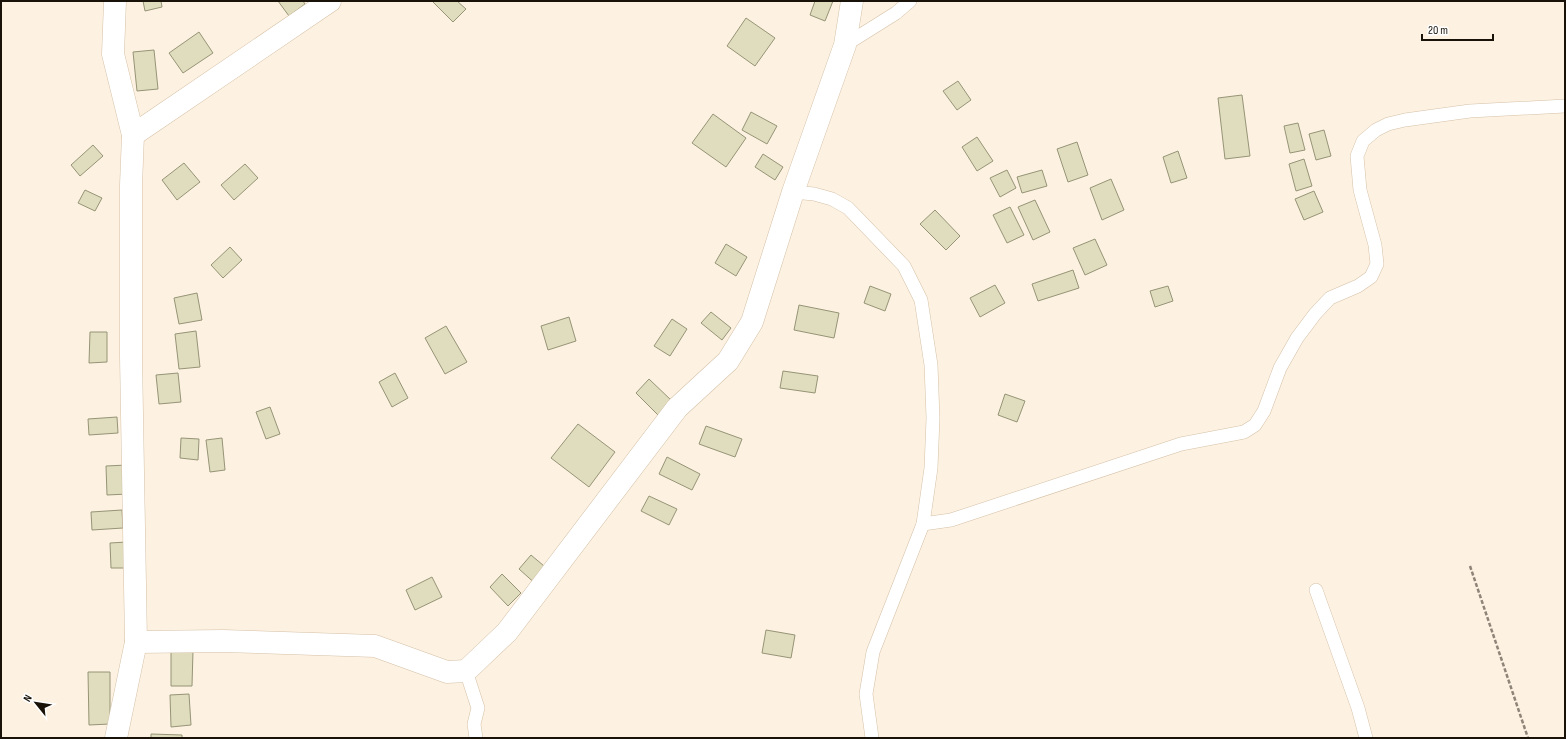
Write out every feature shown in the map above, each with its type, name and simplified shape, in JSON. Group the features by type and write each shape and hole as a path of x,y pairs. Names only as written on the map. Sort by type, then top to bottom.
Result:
{"street":[{"path":"115,1 113,54 133,135 131,185 131,357 136,642 116,738"},
{"path":"133,135 330,1"},
{"path":"136,642 223,641 375,646 447,672 466,671 507,632 677,408 728,361 752,322 793,192 845,45 852,1"}],"lane":[{"path":"845,45 896,13 910,1"},
{"path":"923,524 951,520 1181,444 1244,432 1255,426 1264,411 1280,368 1297,338 1315,314 1330,298 1358,286 1371,277 1377,264 1375,245 1360,190 1357,156 1363,141 1376,130 1388,124 1405,120 1470,111 1565,106"},
{"path":"793,192 814,194 832,199 848,208 904,266 921,300 930,365 933,418 932,468 923,524 873,652 866,694 872,738"},
{"path":"1316,590 1358,708 1366,738"},
{"path":"466,671 478,708 474,724 476,738"}],"path":[{"path":"1470,566 1528,738"}],"building":[{"path":"143,1 161,1 162,7 145,11"},
{"path":"278,1 303,1 305,4 289,16"},
{"path":"432,1 457,1 466,9 453,22"},
{"path":"815,1 833,1 825,21 810,15"},
{"path":"746,18 775,38 755,66 727,46"},
{"path":"199,32 213,53 183,73 169,53"},
{"path":"154,50 158,89 137,91 133,52"},
{"path":"958,81 971,100 957,110 943,91"},
{"path":"1242,95 1250,156 1225,159 1218,98"},
{"path":"751,112 777,126 767,144 742,130"},
{"path":"713,114 746,138 726,167 692,143"},
{"path":"1298,123 1305,150 1290,153 1284,126"},
{"path":"1324,130 1331,156 1316,160 1309,134"},
{"path":"977,137 993,161 977,171 962,147"},
{"path":"1077,142 1088,175 1068,182 1057,149"},
{"path":"93,145 103,156 80,176 71,165"},
{"path":"1178,151 1187,178 1171,183 1163,157"},
{"path":"763,154 783,167 775,180 755,167"},
{"path":"1304,159 1312,186 1296,191 1289,164"},
{"path":"184,163 200,182 177,200 162,180"},
{"path":"245,164 258,178 234,200 221,185"},
{"path":"1007,170 1016,188 1000,197 990,178"},
{"path":"1042,170 1047,186 1022,193 1017,177"},
{"path":"1111,179 1124,210 1102,220 1090,188"},
{"path":"85,190 102,198 95,211 78,203"},
{"path":"1314,191 1323,212 1304,220 1295,199"},
{"path":"1035,200 1050,232 1033,240 1018,207"},
{"path":"1010,207 1024,235 1007,243 993,215"},
{"path":"935,210 960,236 946,250 920,224"},
{"path":"1095,239 1107,265 1085,275 1073,248"},
{"path":"726,244 747,257 736,276 715,263"},
{"path":"230,247 242,260 223,278 211,265"},
{"path":"1073,270 1079,288 1038,301 1032,284"},
{"path":"995,285 1005,303 980,317 970,298"},
{"path":"870,286 891,294 885,311 864,303"},
{"path":"1168,286 1173,301 1155,307 1150,291"},
{"path":"197,293 202,320 179,324 174,298"},
{"path":"799,305 839,313 834,338 794,330"},
{"path":"711,312 731,328 722,340 701,323"},
{"path":"569,317 576,341 548,350 541,326"},
{"path":"672,319 687,329 670,356 654,346"},
{"path":"446,326 467,362 445,374 425,338"},
{"path":"196,331 200,367 179,369 175,334"},
{"path":"90,332 107,332 107,362 89,363"},
{"path":"783,371 818,376 815,393 780,388"},
{"path":"178,373 181,402 159,404 156,375"},
{"path":"395,373 408,398 392,407 379,382"},
{"path":"649,379 672,401 658,415 636,393"},
{"path":"1005,394 1025,401 1017,422 998,415"},
{"path":"270,407 280,434 266,439 256,412"},
{"path":"117,417 118,433 89,435 88,419"},
{"path":"578,424 615,452 589,487 551,458"},
{"path":"706,426 742,439 735,457 699,444"},
{"path":"181,438 199,439 198,460 180,458"},
{"path":"222,438 225,470 210,472 206,440"},
{"path":"667,457 700,474 692,490 659,474"},
{"path":"127,465 128,494 107,495 106,466"},
{"path":"649,496 677,509 669,525 641,511"},
{"path":"122,510 123,528 92,530 91,512"},
{"path":"127,542 128,568 111,568 110,543"},
{"path":"531,555 550,571 538,586 519,569"},
{"path":"502,574 521,593 508,606 490,587"},
{"path":"432,577 442,597 415,610 406,590"},
{"path":"766,630 795,635 791,658 762,653"},
{"path":"171,650 193,650 192,686 171,686"},
{"path":"88,672 110,672 110,724 89,725"},
{"path":"189,694 191,725 171,727 170,695"},
{"path":"151,734 182,735 182,738 151,738"}]}
